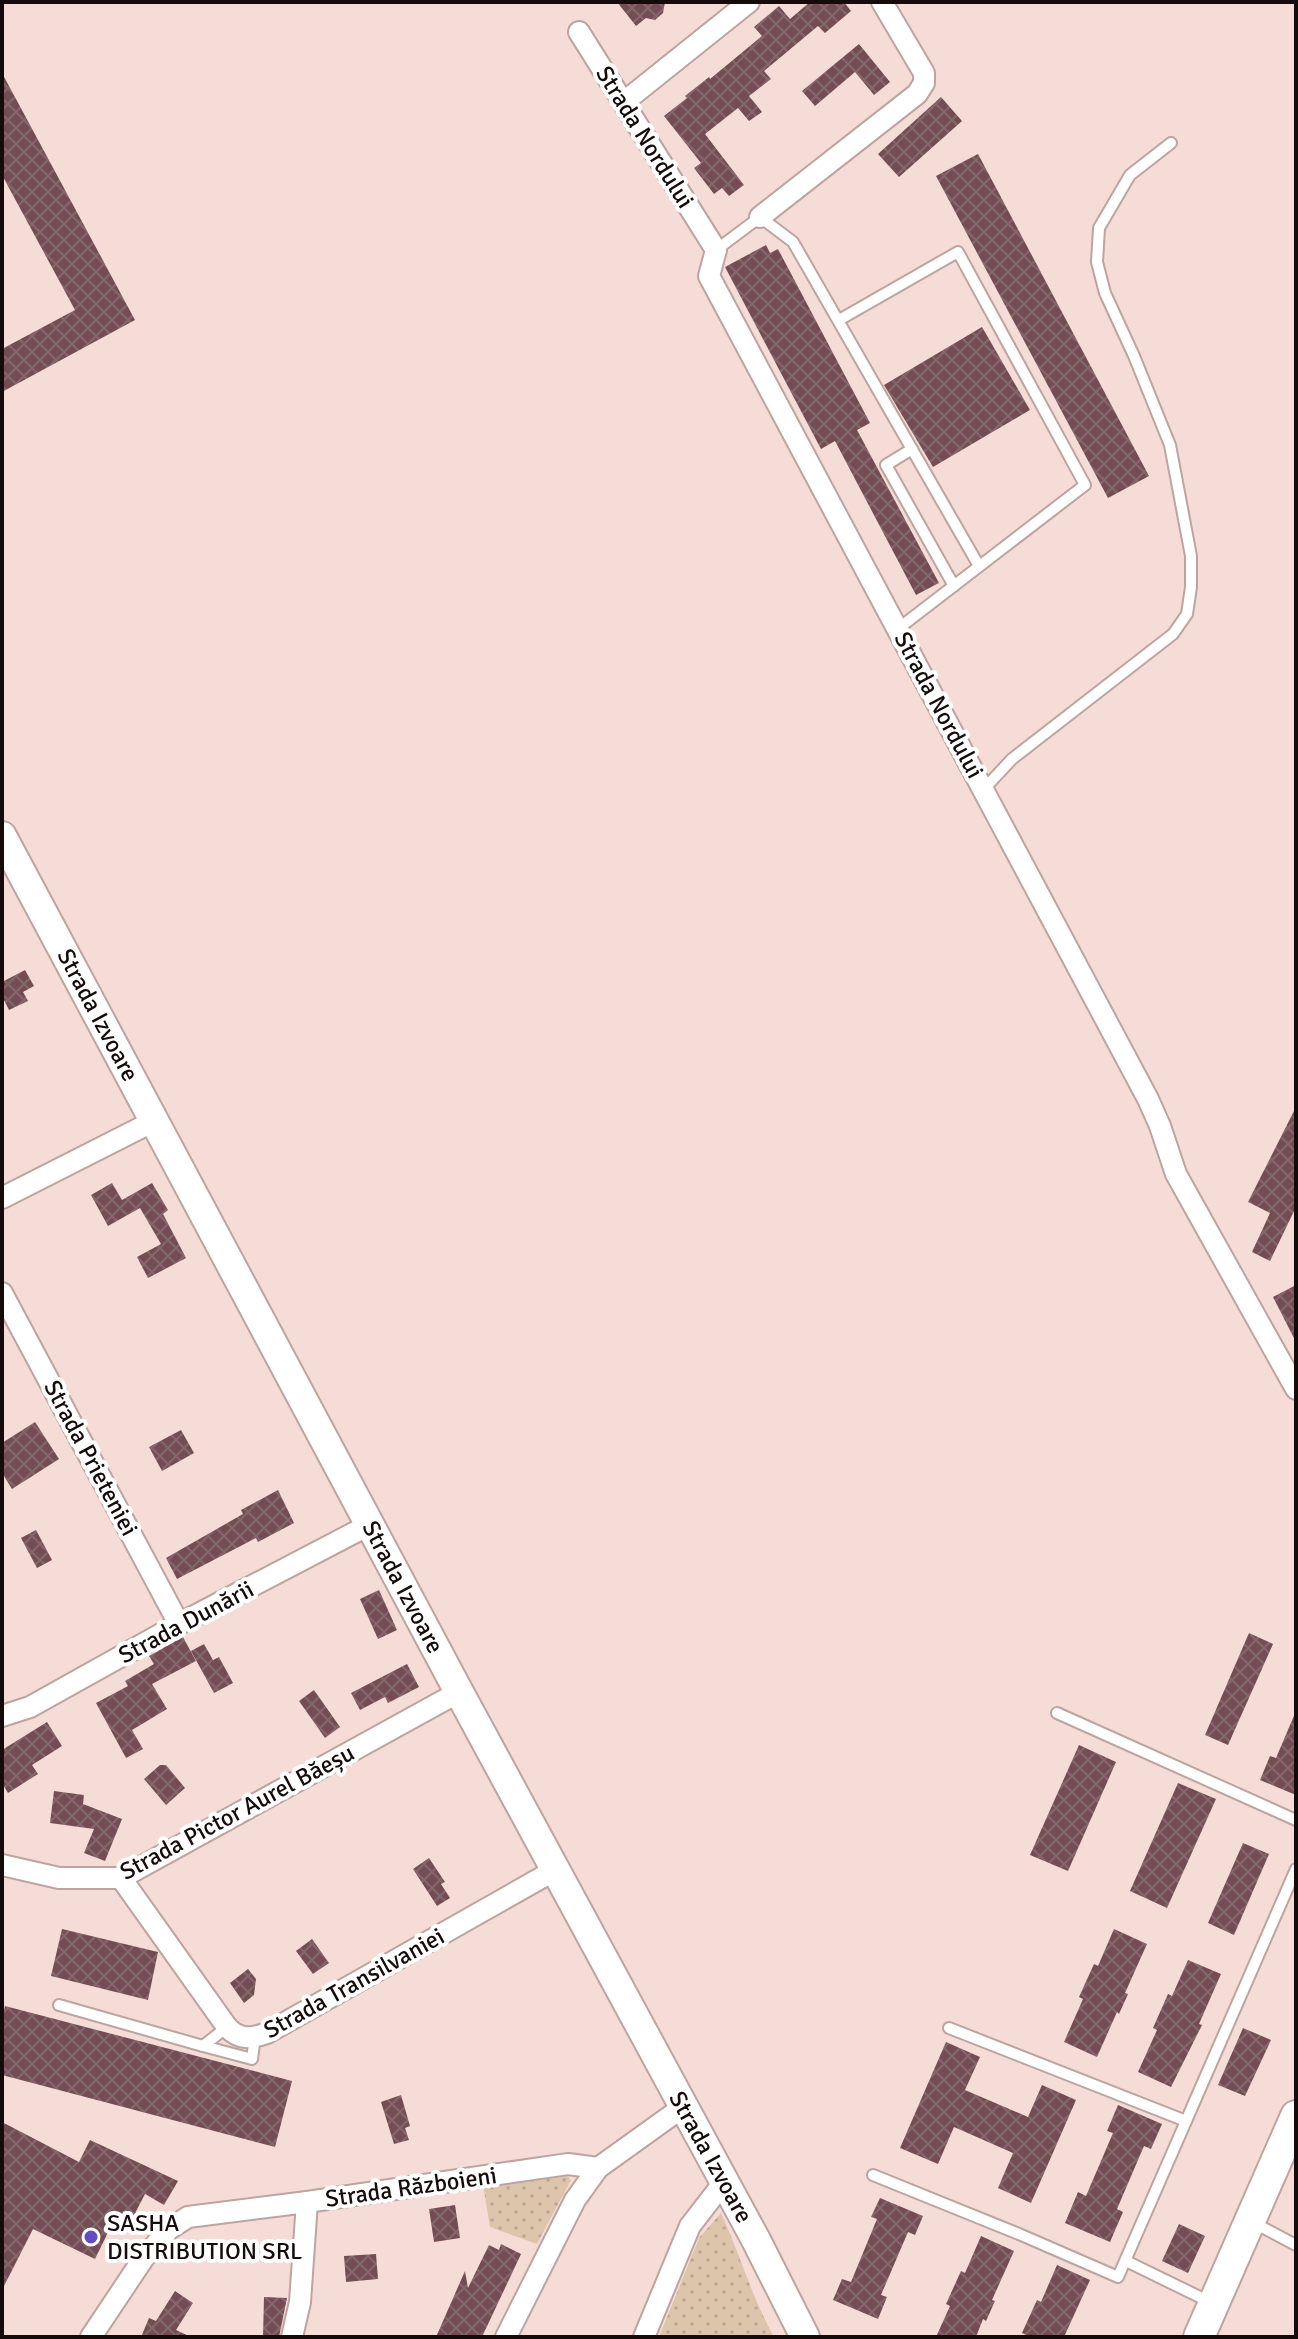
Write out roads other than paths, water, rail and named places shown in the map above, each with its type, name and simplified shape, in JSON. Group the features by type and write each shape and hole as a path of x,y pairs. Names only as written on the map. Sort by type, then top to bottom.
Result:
{"main road":[{"name":"Strada Izvoare","path":"2,836 805,2337"},
{"path":"1199,2337 1296,2116"}],"street":[{"path":"624,102 749,2"},
{"path":"760,217 917,94 924,83 924,73 882,2"},
{"name":"Strada Nordului","path":"579,32 716,250 709,276 1148,1099 1176,1174 1296,1389"},
{"path":"2,1198 154,1121"},
{"name":"Strada Prieteniei","path":"2,1293 179,1624"},
{"name":"Strada Dunării","path":"2,1716 30,1707 179,1624 369,1525"},
{"name":"Strada Pictor Aurel Băeșu","path":"2,1865 59,1878 121,1878 459,1692"},
{"name":"Strada Transilvaniei","path":"121,1878 227,2027 244,2038 255,2037 555,1870"},
{"path":"506,2337 575,2200 598,2168 683,2107"},
{"name":"Strada Războieni","path":"91,2337 143,2259 169,2229 188,2217 568,2164 598,2168"},
{"path":"644,2337 690,2226 724,2182"},
{"path":"292,2337 301,2290 307,2202"}],"lane":[{"path":"984,789 1012,759 1173,634 1187,614 1191,556 1170,445 1105,293 1097,262 1099,228 1130,175 1171,143"},
{"path":"716,250 760,217 793,242 979,566"},
{"path":"839,320 958,252 1085,485 899,628"},
{"path":"912,449 886,465 954,586"},
{"path":"1057,1713 1296,1820"},
{"path":"873,2175 1118,2277 1296,1869"},
{"path":"59,2005 252,2059 255,2037"},
{"path":"203,2046 227,2027"},
{"path":"949,2028 1186,2121"},
{"path":"1250,2221 1296,2245"},
{"path":"1126,2261 1214,2304"}],"place":[{"name":"SASHA DISTRIBUTION SRL","path":"91,2237"}]}
